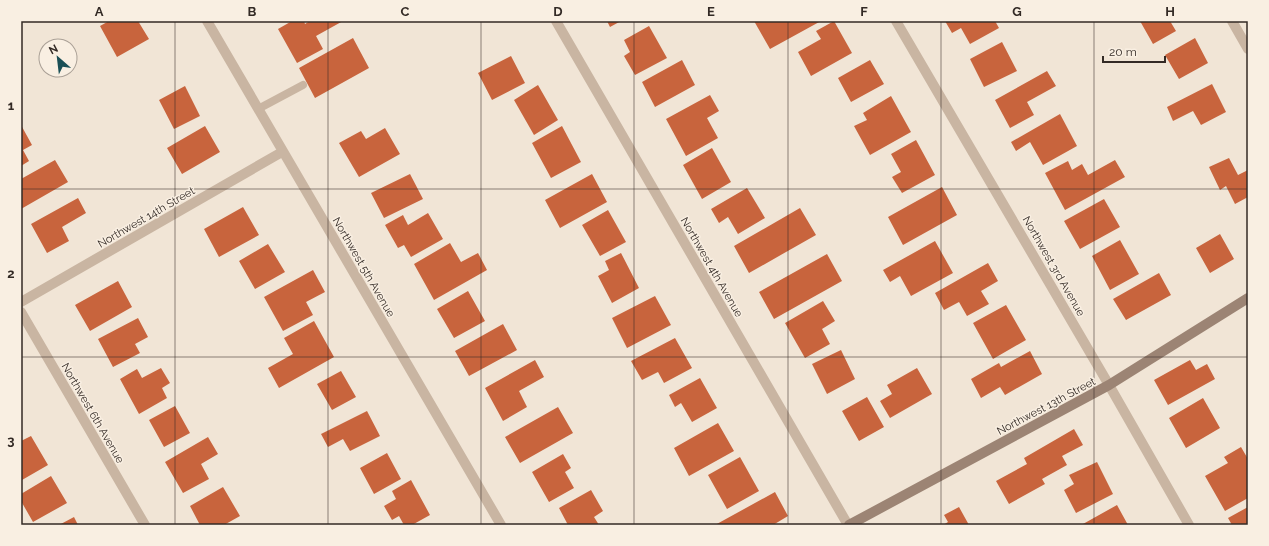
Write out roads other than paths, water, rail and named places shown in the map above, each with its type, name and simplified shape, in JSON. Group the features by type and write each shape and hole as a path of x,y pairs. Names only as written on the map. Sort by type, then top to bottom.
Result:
{"street":[{"name":"Northwest 5th Avenue","path":"207,21 282,152 502,525"},
{"name":"Northwest 4th Avenue","path":"556,21 848,525"},
{"name":"Northwest 3rd Avenue","path":"896,21 1109,385 1189,525"},
{"path":"1232,21 1248,49"},
{"name":"Northwest 14th Street","path":"21,302 282,152"},
{"name":"Northwest 13th Street","path":"848,525 1109,385 1248,298"},
{"name":"Northwest 6th Avenue","path":"21,312 145,525"}],"lane":[{"path":"258,109 303,85"}]}
